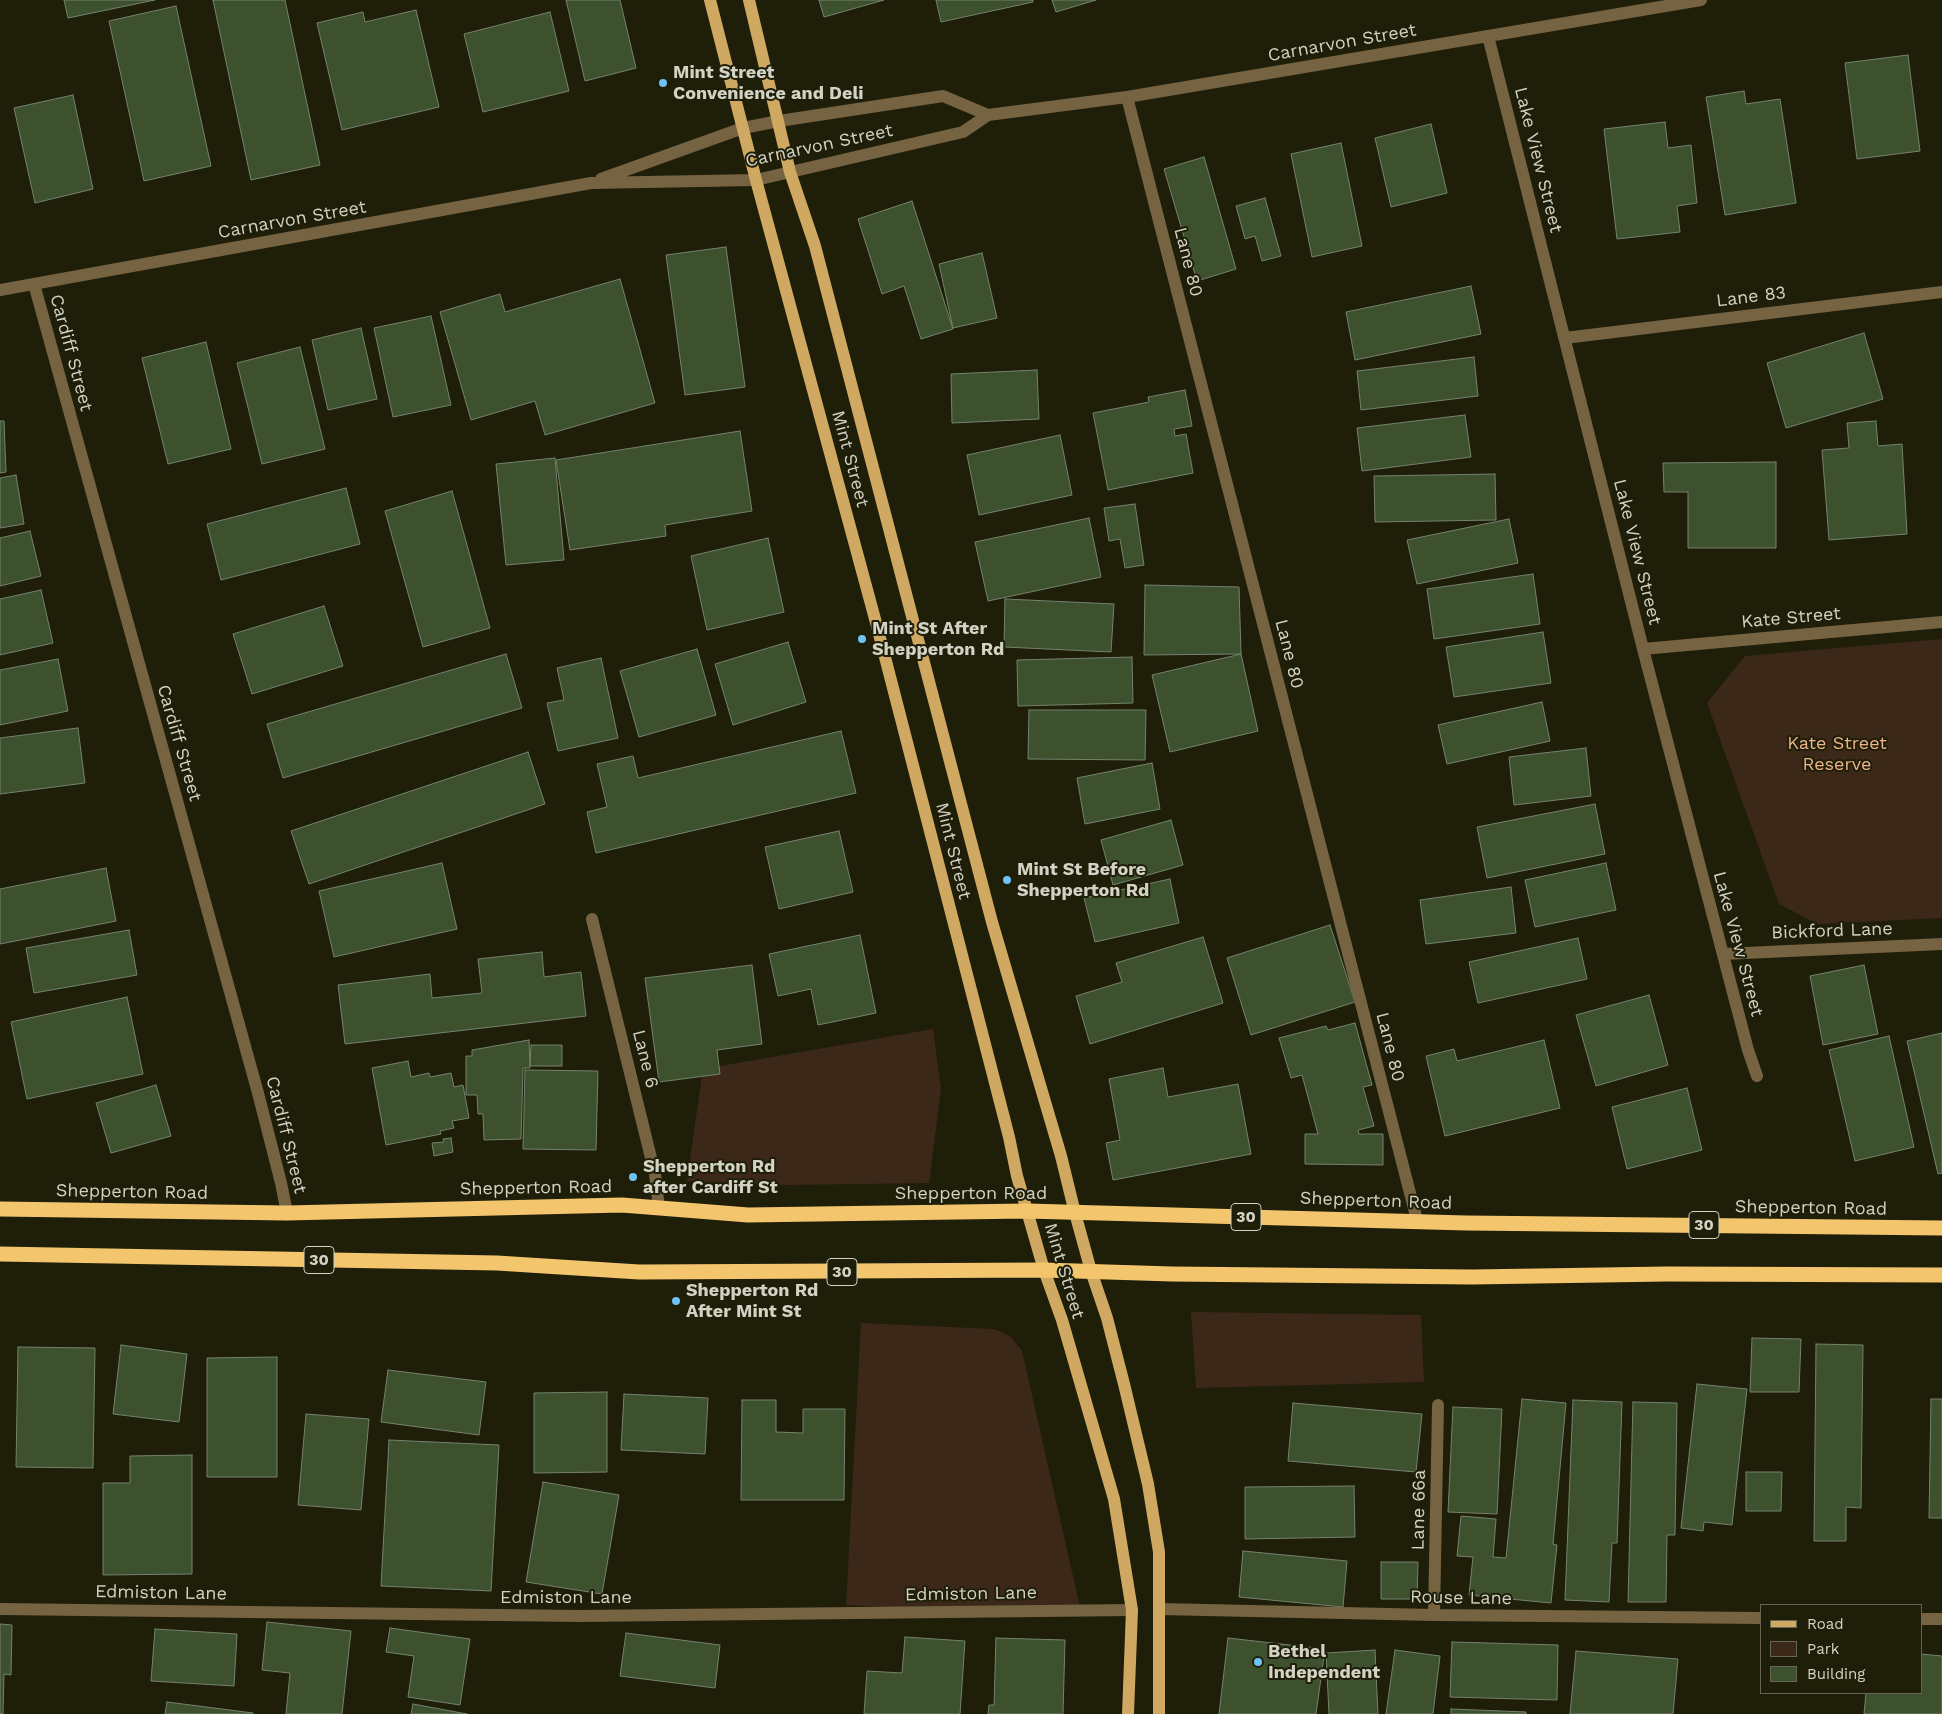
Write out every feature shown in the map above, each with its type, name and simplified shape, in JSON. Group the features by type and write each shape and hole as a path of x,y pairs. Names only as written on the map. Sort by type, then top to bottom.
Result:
{"highway":[{"name":"Shepperton Road","path":"0,1210 287,1213 622,1204 748,1216 1027,1211 1417,1220 1466,1223 1942,1228"},
{"name":"30","path":"0,1254 497,1263 639,1272 1044,1270 1472,1277 1667,1274 1942,1275"}],"main road":[{"name":"Mint Street","path":"710,0 756,180 876,621 1009,1137 1016,1176 1044,1270 1062,1320 1114,1499 1132,1610 1128,1714"},
{"name":"Mint Street","path":"748,0 790,172 815,246 992,922 1061,1156 1091,1271 1107,1318 1148,1484 1159,1552 1159,1714"}],"street":[{"name":"Carnarvon Street","path":"0,290 591,183 756,180 964,132 988,115 1127,97 1701,0"},
{"name":"Lake View Street","path":"1488,36 1644,650 1748,1050 1757,1076"},
{"name":"Carnarvon Street","path":"591,183 743,128 943,96 988,115"},
{"name":"Lane 80","path":"1127,97 1417,1220"},
{"name":"Cardiff Street","path":"34,284 258,1093 287,1213"},
{"name":"Lane 83","path":"1565,338 1942,292"},
{"name":"Kate Street","path":"1644,650 1942,622"},
{"name":"Lane 6","path":"592,919 655,1174 659,1208"},
{"name":"Bickford Lane","path":"1723,954 1942,944"},
{"name":"Lane 66a","path":"1434,1615 1438,1405"},
{"name":"Edmiston Lane","path":"0,1609 580,1616 1132,1610"},
{"name":"Rouse Lane","path":"1160,1609 1434,1615 1760,1618"},
{"path":"1922,1619 1942,1620"}],"green space":[{"name":"Kate Street Reserve","path":"1942,639 1942,918 1818,924 1779,904 1707,703 1745,656"},
{"path":"933,1029 941,1089 929,1183 785,1185 687,1181 703,1069"},
{"path":"1191,1312 1421,1315 1424,1382 1196,1388"},
{"path":"861,1323 994,1329 1010,1336 1022,1351 1082,1616 846,1605"}],"building":[{"path":"64,0 155,0 68,18"},
{"path":"213,0 285,0 320,165 251,180"},
{"path":"566,0 620,0 636,68 585,81"},
{"path":"819,0 884,0 824,17"},
{"path":"936,0 1033,0 1033,2 941,22"},
{"path":"1052,0 1096,0 1056,12"},
{"path":"176,6 211,166 144,181 109,21"},
{"path":"416,10 439,107 342,130 317,23 363,12 365,22"},
{"path":"550,12 569,91 483,112 464,34"},
{"path":"1908,55 1920,151 1857,159 1845,63"},
{"path":"1744,91 1746,104 1780,99 1796,203 1725,215 1706,97"},
{"path":"73,95 93,189 35,203 14,108"},
{"path":"1665,122 1668,148 1691,145 1697,203 1677,206 1680,232 1617,239 1604,129"},
{"path":"1431,124 1447,193 1391,207 1375,138"},
{"path":"1341,143 1362,246 1312,257 1291,154"},
{"path":"1204,157 1236,269 1197,281 1164,169"},
{"path":"1265,198 1281,256 1262,261 1255,236 1245,239 1236,206"},
{"path":"912,201 953,329 921,339 904,286 882,294 858,219"},
{"path":"726,247 745,387 685,395 666,255"},
{"path":"982,253 997,318 953,328 939,264"},
{"path":"620,279 655,403 545,435 535,401 471,420 440,312 500,294 505,312"},
{"path":"1471,286 1481,334 1355,360 1346,312"},
{"path":"431,316 451,405 393,417 374,328"},
{"path":"361,328 377,399 328,410 312,340"},
{"path":"1864,333 1883,399 1786,428 1767,363"},
{"path":"206,342 231,449 168,464 142,358"},
{"path":"300,347 325,449 262,464 237,363"},
{"path":"1474,357 1478,396 1361,410 1357,371"},
{"path":"1037,370 1039,419 952,423 951,374"},
{"path":"1185,390 1192,426 1174,429 1175,436 1186,434 1193,473 1108,490 1093,413 1149,402 1148,397"},
{"path":"1465,415 1471,457 1362,471 1357,428"},
{"path":"0,421 4,421 6,472 0,473"},
{"path":"1876,421 1878,446 1902,444 1907,534 1829,540 1822,450 1849,448 1847,423"},
{"path":"740,431 752,511 665,525 666,536 570,550 556,460"},
{"path":"1060,435 1072,495 979,515 967,455"},
{"path":"555,458 564,560 506,565 496,464"},
{"path":"1776,462 1776,548 1688,548 1688,492 1664,492 1663,463"},
{"path":"1495,474 1496,520 1375,522 1374,476"},
{"path":"16,475 24,524 0,528 0,478"},
{"path":"346,488 360,544 221,580 207,524"},
{"path":"452,491 490,628 423,647 385,511"},
{"path":"1135,504 1144,565 1125,568 1120,539 1109,541 1104,508"},
{"path":"1089,518 1101,577 988,601 975,542"},
{"path":"1509,519 1518,563 1417,584 1407,540"},
{"path":"30,531 41,576 0,586 0,538"},
{"path":"768,538 784,612 707,630 691,556"},
{"path":"1533,574 1540,624 1434,639 1427,589"},
{"path":"1145,585 1239,587 1241,654 1144,655"},
{"path":"41,590 53,643 0,655 0,599"},
{"path":"1005,599 1114,604 1111,652 1004,647"},
{"path":"324,606 343,666 252,694 233,634"},
{"path":"1543,632 1551,683 1454,697 1446,647"},
{"path":"788,642 806,702 733,725 715,664"},
{"path":"697,649 716,715 639,737 620,671"},
{"path":"506,654 522,708 283,778 267,724"},
{"path":"1241,654 1258,731 1170,752 1152,675"},
{"path":"1132,657 1133,703 1018,706 1017,660"},
{"path":"601,658 618,738 558,751 547,703 564,700 557,668"},
{"path":"58,659 68,711 0,725 0,670"},
{"path":"1542,702 1550,741 1447,764 1438,725"},
{"path":"1029,710 1146,710 1145,760 1028,759"},
{"path":"78,728 85,783 0,794 0,738"},
{"path":"841,731 856,793 596,853 587,812 607,807 597,764 633,756 638,778"},
{"path":"1586,748 1591,796 1514,805 1509,757"},
{"path":"528,752 545,804 309,884 291,831"},
{"path":"1152,763 1160,809 1085,824 1077,778"},
{"path":"1595,804 1605,854 1487,878 1477,827"},
{"path":"1171,820 1183,865 1113,885 1101,840"},
{"path":"839,831 853,892 779,909 765,847"},
{"path":"442,863 457,929 334,957 319,891"},
{"path":"1606,863 1616,910 1535,927 1525,880"},
{"path":"106,868 116,921 0,944 0,889"},
{"path":"1170,879 1179,923 1095,942 1084,898"},
{"path":"1511,887 1516,933 1426,944 1420,900"},
{"path":"1330,925 1355,1002 1251,1035 1227,958"},
{"path":"129,930 137,975 34,993 26,948"},
{"path":"860,935 876,1013 818,1025 811,989 778,996 769,954"},
{"path":"1203,937 1223,1003 1090,1044 1076,996 1122,982 1116,963"},
{"path":"1578,938 1587,979 1478,1003 1469,962"},
{"path":"542,952 544,977 581,972 586,1016 345,1044 338,985 430,974 432,998 482,993 478,959"},
{"path":"752,965 762,1044 717,1050 720,1074 659,1082 645,978"},
{"path":"1864,965 1878,1034 1823,1045 1810,976"},
{"path":"1649,995 1668,1065 1596,1086 1576,1015"},
{"path":"127,997 143,1074 27,1099 11,1022"},
{"path":"1355,1023 1372,1085 1363,1087 1374,1126 1358,1130 1359,1134 1383,1134 1383,1165 1305,1164 1305,1134 1318,1134 1302,1075 1291,1078 1279,1038 1326,1026 1328,1030"},
{"path":"1942,1033 1942,1173 1938,1174 1907,1041"},
{"path":"1889,1036 1914,1147 1855,1161 1829,1050"},
{"path":"529,1040 530,1068 523,1068 521,1139 484,1140 483,1114 478,1114 477,1095 466,1095 466,1056 472,1056 472,1050"},
{"path":"1544,1040 1560,1108 1445,1136 1426,1056 1454,1049 1457,1061"},
{"path":"531,1045 562,1045 562,1066 530,1066"},
{"path":"408,1061 411,1077 429,1073 430,1077 451,1073 454,1087 463,1085 469,1118 452,1121 454,1128 440,1131 441,1134 386,1145 372,1068"},
{"path":"1163,1068 1168,1097 1238,1084 1251,1154 1113,1180 1106,1143 1120,1140 1109,1079"},
{"path":"525,1070 598,1071 596,1150 523,1149"},
{"path":"156,1085 171,1136 111,1153 96,1103"},
{"path":"1687,1088 1702,1150 1627,1169 1612,1107"},
{"path":"451,1138 453,1152 434,1156 432,1143 444,1142 443,1139"},
{"path":"1752,1338 1801,1339 1799,1392 1750,1392"},
{"path":"1816,1344 1863,1345 1861,1508 1846,1507 1846,1541 1814,1541"},
{"path":"121,1345 187,1354 179,1422 113,1414"},
{"path":"18,1347 95,1348 93,1468 16,1467"},
{"path":"277,1357 277,1477 207,1477 207,1358"},
{"path":"388,1370 486,1382 479,1435 381,1422"},
{"path":"1697,1384 1747,1389 1732,1525 1704,1522 1703,1531 1681,1528"},
{"path":"607,1392 607,1472 534,1473 534,1393"},
{"path":"624,1394 708,1398 705,1454 621,1450"},
{"path":"1522,1399 1566,1403 1553,1544 1557,1545 1551,1603 1469,1595 1473,1557 1457,1556 1461,1516 1496,1519 1493,1557 1506,1558"},
{"path":"1931,1399 1942,1399 1942,1518 1929,1518"},
{"path":"742,1400 776,1400 776,1432 803,1433 803,1409 845,1409 844,1500 741,1500"},
{"path":"1573,1400 1622,1402 1617,1543 1612,1543 1609,1602 1565,1600"},
{"path":"1633,1402 1677,1403 1675,1535 1667,1535 1666,1602 1628,1602"},
{"path":"1293,1403 1422,1414 1416,1472 1288,1461"},
{"path":"1453,1407 1502,1409 1497,1514 1448,1512"},
{"path":"306,1414 369,1419 361,1510 298,1505"},
{"path":"389,1440 499,1445 491,1591 381,1586"},
{"path":"192,1455 192,1574 103,1575 103,1483 130,1483 130,1456"},
{"path":"1746,1472 1782,1472 1781,1511 1746,1511"},
{"path":"543,1482 619,1495 602,1594 526,1582"},
{"path":"1354,1486 1355,1537 1245,1539 1245,1487"},
{"path":"1243,1551 1347,1561 1343,1607 1239,1597"},
{"path":"1381,1562 1418,1562 1417,1599 1381,1599"},
{"path":"267,1622 351,1631 342,1714 286,1714 290,1673 262,1670"},
{"path":"0,1624 12,1625 11,1675 4,1674 3,1714 0,1714"},
{"path":"390,1628 470,1639 460,1705 408,1697 414,1656 386,1652"},
{"path":"155,1629 237,1634 234,1686 151,1681"},
{"path":"626,1633 720,1645 715,1688 620,1676"},
{"path":"905,1637 965,1641 960,1714 864,1714 867,1671 902,1673"},
{"path":"996,1638 1065,1640 1063,1714 988,1714 989,1705 994,1705"},
{"path":"1228,1638 1325,1649 1316,1714 1219,1714"},
{"path":"1452,1642 1558,1645 1557,1700 1450,1697"},
{"path":"1375,1650 1378,1714 1329,1714 1326,1653"},
{"path":"1395,1650 1440,1656 1433,1714 1386,1714"},
{"path":"1576,1651 1678,1659 1673,1714 1570,1714"},
{"path":"1922,1654 1942,1656 1942,1714 1864,1714 1866,1694 1922,1694"},
{"path":"167,1702 253,1713 253,1714 165,1714"},
{"path":"413,1704 467,1714 411,1714"},
{"path":"1451,1709 1526,1712 1526,1714 1451,1714"}],"place":[{"name":"Mint Street Convenience and Deli","path":"663,83"},
{"name":"Mint St After Shepperton Rd","path":"862,639"},
{"name":"Mint St Before Shepperton Rd","path":"1007,880"},
{"name":"Shepperton Rd after Cardiff St","path":"633,1177"},
{"name":"Shepperton Rd After Mint St","path":"676,1301"},
{"name":"Bethel Independent","path":"1258,1662"}]}
